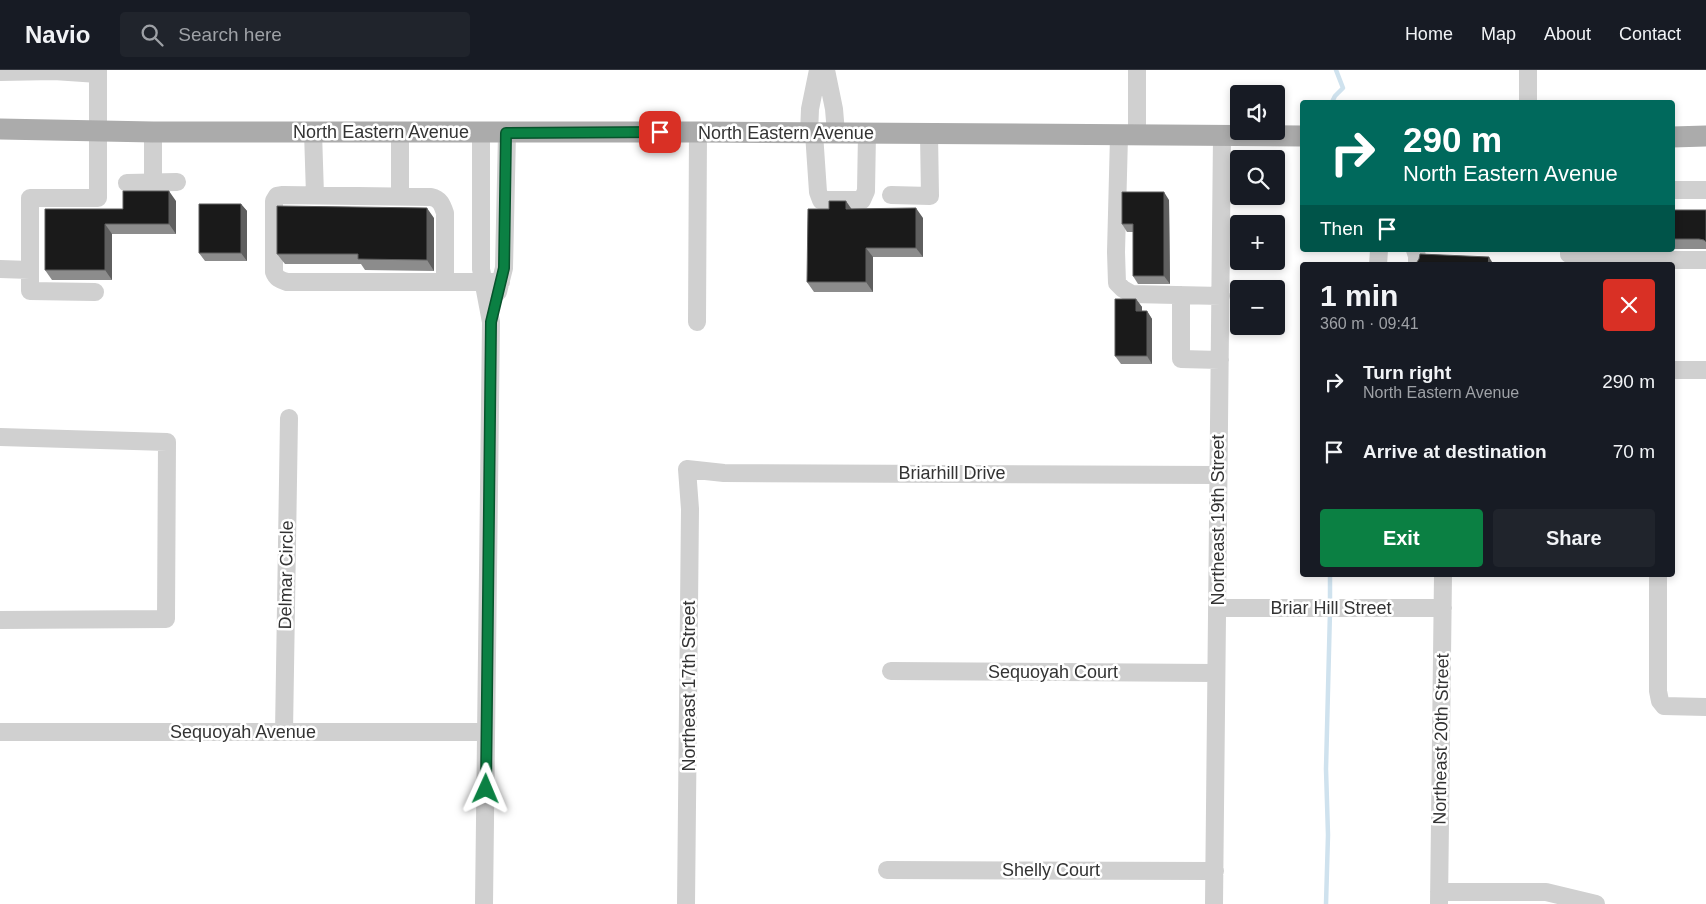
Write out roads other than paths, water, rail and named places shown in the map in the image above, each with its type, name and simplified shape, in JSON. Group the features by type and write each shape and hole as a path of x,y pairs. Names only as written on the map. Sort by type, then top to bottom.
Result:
{"main road":[{"name":"North Eastern Avenue","path":"0,129 153,132 698,132 1300,136"},
{"path":"1675,136 1706,136"}],"street":[{"path":"818,70 810,109 818,192 821,200 862,200 866,191 867,133"},
{"path":"826,70 834,109 836,133"},
{"path":"1137,70 1116,252 1116,282 1122,289 1132,294 1221,296"},
{"path":"1528,70 1528,100"},
{"path":"0,72 98,72 98,198 30,198 30,291 95,292"},
{"path":"153,132 153,182"},
{"path":"313,132 315,195"},
{"path":"697,322 698,132"},
{"path":"400,133 400,196"},
{"path":"481,133 481,269 491,322 484,904"},
{"path":"491,322 504,268 506,133"},
{"path":"891,195 930,196 929,134"},
{"name":"Northeast 19th Street","path":"1214,904 1222,136"},
{"path":"127,183 177,182"},
{"path":"1675,190 1706,190"},
{"path":"445,282 445,213 438,199 400,196 283,195 277,196 274,201 274,272 280,280 286,282 445,282 483,282 501,282"},
{"path":"1569,252 1569,254 1582,260 1706,260"},
{"path":"0,269 30,270"},
{"path":"1181,295 1181,359 1220,360"},
{"path":"1675,370 1706,370"},
{"name":"Delmar Circle","path":"284,732 289,418"},
{"path":"0,437 167,442 166,618 0,620"},
{"name":"Briarhill Drive","path":"687,469 724,473 1218,475"},
{"name":"Northeast 17th Street","path":"686,904 690,509 687,469"},
{"name":"Northeast 20th Street","path":"1440,898 1443,577"},
{"path":"1658,577 1658,691 1660,701 1664,706 1706,707"},
{"name":"Briar Hill Street","path":"1218,608 1443,608"},
{"name":"Sequoyah Court","path":"890,671 1216,673"},
{"name":"Sequoyah Avenue","path":"0,732 486,732"},
{"name":"Shelly Court","path":"887,870 1215,871"},
{"path":"1440,898 1546,892 1596,904"}],"waterway":[{"path":"1333,100 1343,88 1336,70"},
{"path":"1330,577 1330,604"},
{"path":"1326,904 1328,835 1326,769 1330,611"}]}
